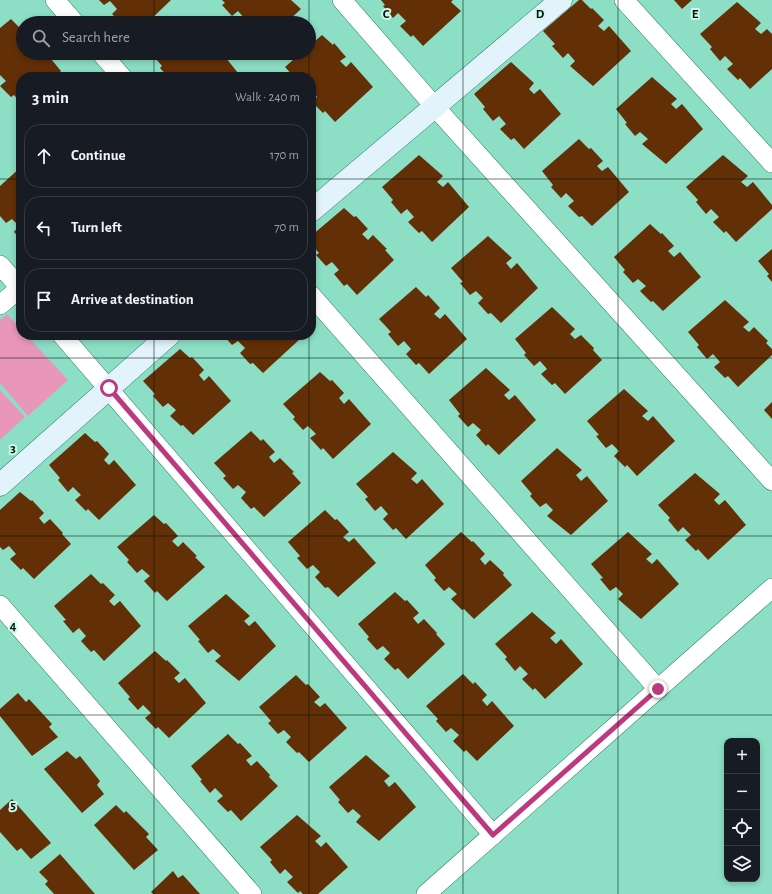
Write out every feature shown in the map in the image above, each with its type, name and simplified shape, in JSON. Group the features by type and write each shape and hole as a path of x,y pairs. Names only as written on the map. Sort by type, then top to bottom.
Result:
{"street":[{"path":"55,0 69,16"},
{"path":"342,0 435,106 772,480"},
{"path":"316,207 561,0"},
{"path":"624,0 772,163"},
{"path":"107,60 118,72"},
{"path":"0,265 16,283"},
{"path":"0,305 16,291"},
{"path":"316,301 658,689"},
{"path":"66,340 493,835"},
{"path":"0,485 163,340"},
{"path":"426,894 772,588"},
{"path":"0,605 252,894"}],"shaded area":[{"path":"7,314 16,324 16,340 31,340 68,380 28,416 0,383 0,320"},
{"path":"0,390 25,417 0,440"}],"building":[{"path":"99,0 171,0 154,16 114,16 112,14 117,9 110,1 104,5"},
{"path":"222,0 291,0 301,9 294,16 242,16 238,11 232,16 222,5 225,3"},
{"path":"381,0 453,0 451,2 461,11 423,46 413,35 411,37 400,26 406,21 398,13 393,18 383,6 385,5"},
{"path":"579,0 582,0 591,9 592,8 604,20 598,26 604,31 609,26 631,51 593,86 570,66 575,61 568,53 563,58 552,46 555,44 543,31"},
{"path":"674,0 692,0 682,9"},
{"path":"737,2 761,23 755,29 761,34 767,29 772,34 772,69 750,89 740,78 738,80 727,69 733,64 725,56 720,61 710,49 712,47 700,34"},
{"path":"11,19 16,24 16,60 52,60 61,71 16,72 16,97 14,95 11,97 0,86 6,81 0,75 0,28"},
{"path":"322,35 333,45 334,43 346,57 340,61 346,67 351,62 373,87 335,122 325,111 323,113 316,106 316,72 290,72 285,67 293,60 316,60 316,40"},
{"path":"157,60 228,60 237,72 164,72 160,68 162,66"},
{"path":"511,62 534,83 529,89 534,94 540,89 561,114 524,149 514,138 511,140 500,129 506,124 499,116 493,121 483,109 485,107 474,94"},
{"path":"652,77 677,99 671,104 676,109 682,104 703,129 666,164 642,144 648,139 640,132 635,136 625,124 627,123 616,109"},
{"path":"579,139 589,149 591,148 603,161 597,166 602,171 608,167 629,192 592,226 582,216 579,217 568,206 574,201 566,193 561,198 551,187 553,185 542,171"},
{"path":"419,155 443,176 437,182 443,187 448,182 469,207 432,242 422,231 419,233 408,222 414,217 407,209 401,214 391,202 393,200 382,187"},
{"path":"723,155 748,176 741,182 747,187 753,182 772,205 772,209 736,242 726,231 724,233 713,222 719,217 711,209 706,214 696,202 698,200 686,187"},
{"path":"16,172 16,223 12,219 6,223 0,216 0,186"},
{"path":"344,208 354,217 356,216 368,229 362,234 368,240 373,235 387,249 385,250 394,260 357,295 347,284 344,286 334,274 339,270 332,262 326,266 316,255 319,253 316,250 316,232"},
{"path":"650,224 661,234 662,233 674,246 668,251 674,257 680,252 701,277 663,311 640,291 646,286 638,279 633,283 623,272 625,270 614,257"},
{"path":"488,236 512,258 506,263 511,269 517,263 538,288 501,323 491,313 488,314 478,303 483,298 476,291 470,295 460,283 463,282 451,268"},
{"path":"772,249 772,282 767,276 769,274 758,261"},
{"path":"416,287 426,297 428,295 440,308 434,314 440,319 445,314 467,339 429,374 419,363 416,365 406,354 411,349 404,341 398,346 388,334 391,332 379,319"},
{"path":"725,300 749,322 743,327 749,332 754,327 768,341 766,343 772,349 772,355 738,387 728,376 725,378 714,367 720,362 713,354 707,359 697,347 699,345 688,332"},
{"path":"552,307 575,329 570,334 575,339 581,335 594,348 593,350 602,360 565,394 555,383 552,385 541,374 547,369 540,361 534,366 524,355 526,353 515,339"},
{"path":"228,340 299,340 263,373 253,363 250,364 240,353 245,348 238,341 232,345"},
{"path":"180,349 190,358 192,357 204,370 199,375 204,381 209,376 231,401 193,435 183,425 181,426 170,416 176,410 168,403 163,407 153,396 155,394 143,381"},
{"path":"486,368 510,390 504,395 509,400 515,395 536,420 499,455 488,444 486,446 476,435 481,430 473,423 468,427 458,416 460,414 449,400"},
{"path":"320,372 330,381 332,380 344,393 339,398 344,404 349,399 371,424 333,459 323,448 321,450 310,438 316,434 308,426 303,430 293,419 295,417 283,404"},
{"path":"624,389 648,411 642,416 648,421 653,416 675,441 637,476 627,465 625,467 614,456 619,451 612,444 606,448 596,436 599,435 587,421"},
{"path":"772,402 772,419 764,410"},
{"path":"251,431 261,441 263,439 275,452 269,457 274,463 280,458 294,472 292,473 301,483 264,517 254,507 251,509 241,498 246,492 238,485 233,489 223,478 226,476 214,463"},
{"path":"85,433 95,442 97,441 109,454 104,460 109,465 114,460 136,485 99,520 88,509 86,511 75,500 81,495 73,487 68,492 58,480 60,478 49,465"},
{"path":"557,448 582,470 576,475 581,481 587,476 608,501 571,535 547,516 553,510 546,503 540,507 530,496 532,494 521,481"},
{"path":"393,452 417,473 411,479 417,484 422,479 444,504 406,539 396,528 393,530 383,519 388,514 381,506 375,511 365,499 368,497 356,484"},
{"path":"695,473 720,494 714,500 719,505 725,500 746,525 708,560 698,549 696,551 685,540 691,535 683,527 678,532 668,520 670,518 658,505"},
{"path":"20,492 31,501 32,500 44,513 39,518 44,524 50,519 71,544 34,579 23,568 21,570 10,559 16,554 9,546 3,550 0,547 0,510"},
{"path":"325,510 335,520 337,519 349,532 343,537 349,542 354,538 376,563 338,597 328,587 325,588 315,577 320,572 313,565 307,569 297,558 300,556 288,542"},
{"path":"154,515 164,524 166,523 178,536 172,541 178,547 183,542 197,556 195,557 205,567 167,601 157,591 155,593 144,581 150,576 142,569 137,573 127,562 129,560 117,547"},
{"path":"461,532 472,542 473,541 485,554 480,559 485,565 490,560 504,573 503,575 512,585 474,619 451,599 457,594 449,587 444,591 434,580 436,578 425,565"},
{"path":"628,532 652,554 646,559 652,564 657,559 679,584 641,619 618,599 623,594 616,587 610,591 600,579 603,578 591,564"},
{"path":"91,574 115,595 109,601 114,606 120,601 141,626 104,661 94,650 91,652 81,641 86,636 79,628 73,633 63,621 66,620 54,606"},
{"path":"395,592 405,601 407,600 419,613 413,618 418,624 424,619 445,644 408,679 398,668 395,670 384,659 390,653 383,646 377,650 367,639 369,637 358,624"},
{"path":"226,594 250,616 244,621 249,626 255,621 276,646 239,681 215,661 221,656 213,649 208,653 198,641 200,640 188,626"},
{"path":"532,612 556,633 550,638 556,644 561,639 583,664 545,699 535,688 533,690 522,679 528,674 520,666 515,671 505,659 507,657 495,644"},
{"path":"155,651 180,673 174,678 179,683 185,678 206,703 169,738 158,727 156,729 145,718 151,713 143,705 138,710 128,699 130,697 118,683"},
{"path":"463,674 473,684 475,682 487,695 482,700 487,706 492,701 514,726 477,761 466,750 464,752 453,741 459,735 451,728 446,732 436,721 438,719 426,706"},
{"path":"296,675 306,685 308,684 320,697 314,702 320,707 325,703 347,728 309,762 286,742 291,737 284,730 278,734 268,723 271,721 259,707"},
{"path":"18,693 26,702 29,699 52,724 49,727 58,737 32,756 0,716 0,709"},
{"path":"228,734 238,744 240,743 252,756 246,760 251,766 257,761 278,786 241,821 231,810 228,812 217,801 223,796 215,788 210,793 200,781 202,780 191,766"},
{"path":"67,751 76,759 80,756 100,781 97,785 104,794 82,813 44,769"},
{"path":"366,755 390,776 384,781 389,787 395,782 416,807 379,841 356,822 361,816 353,809 348,813 338,802 340,800 329,787"},
{"path":"12,799 51,843 31,859 21,848 17,851 0,832 0,810"},
{"path":"116,805 124,813 126,811 149,834 146,837 158,850 134,870 94,825"},
{"path":"297,815 321,836 315,841 321,847 326,842 348,867 318,894 303,894 300,891 298,893 287,882 293,877 285,869 280,874 270,862 272,860 260,847"},
{"path":"60,854 95,894 54,894 45,884 48,881 39,872"},
{"path":"173,871 178,878 183,875 200,894 153,894 151,892"}],"route":[{"path":"109,388 493,835 658,689"}]}
